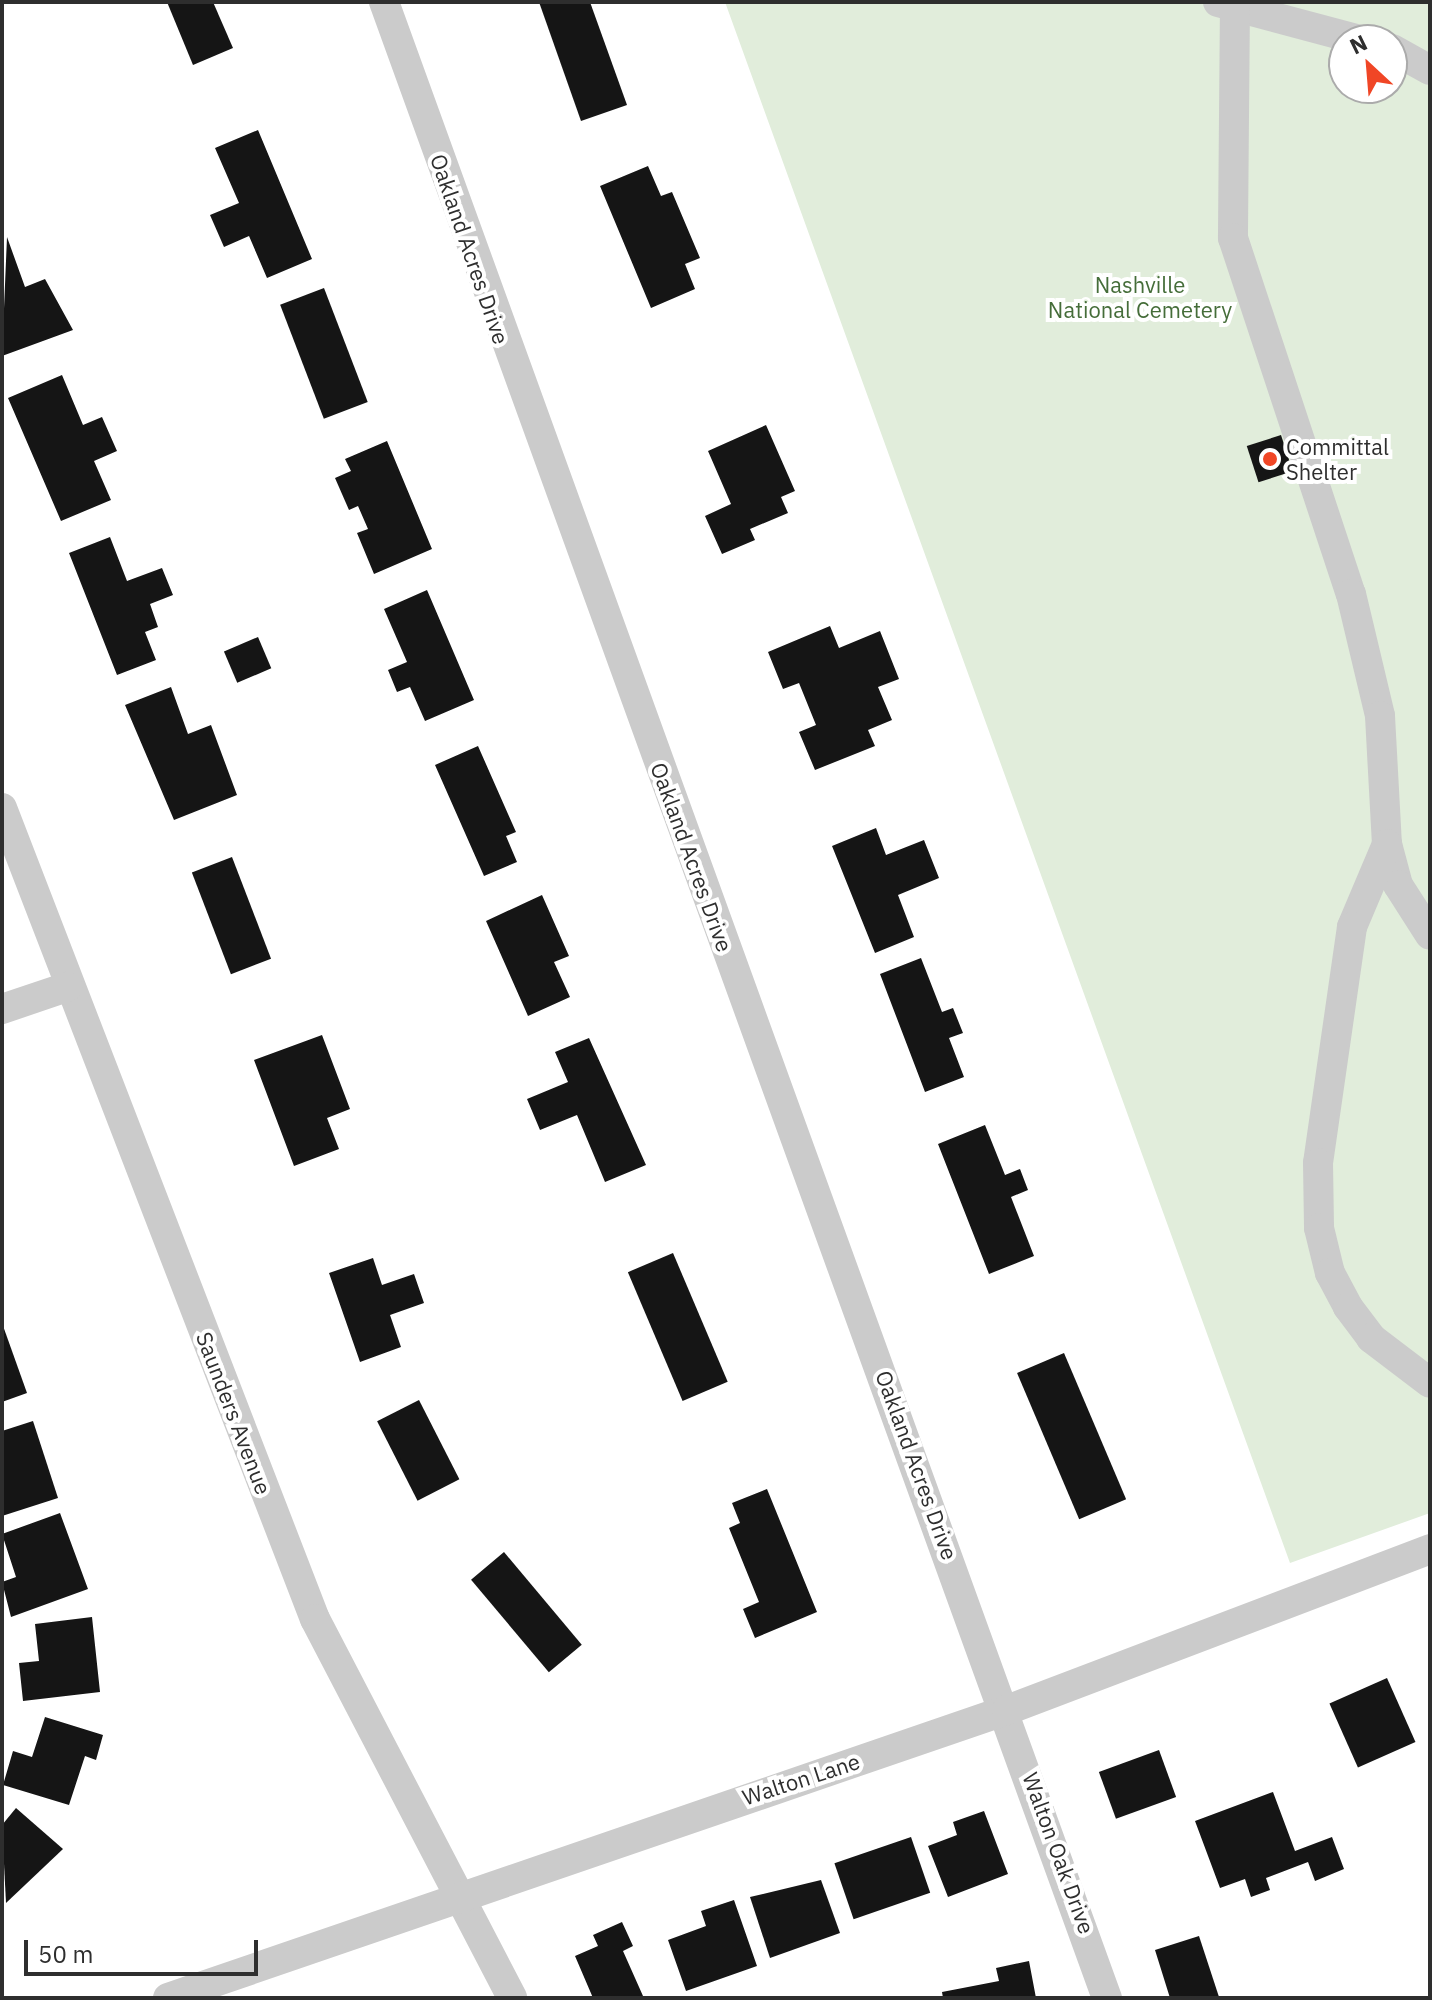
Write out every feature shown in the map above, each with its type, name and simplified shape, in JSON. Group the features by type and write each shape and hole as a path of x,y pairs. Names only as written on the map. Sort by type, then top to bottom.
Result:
{"street":[{"name":"Oakland Acres Drive","path":"384,2 522,400 1007,1710"},
{"path":"1328,31 1229,3 1233,238 1351,594 1380,716 1387,844 1398,885 1430,935"},
{"path":"1408,58 1430,70"},
{"name":"Saunders Avenue","path":"2,808 67,987 315,1619 461,1892 512,1998"},
{"path":"1387,844 1352,927 1318,1163 1319,1228 1330,1273 1348,1307 1371,1338 1430,1383"},
{"path":"2,1009 67,987"},
{"name":"Walton Lane","path":"168,1998 461,1892 1007,1710 1430,1549"},
{"name":"Walton Oak Drive","path":"1007,1710 1107,1998"}],"green space":[{"name":"Nashville National Cemetery","path":"725,2 1430,2 1430,1513 1290,1563"}],"building":[{"path":"167,2 213,2 233,48 193,65"},
{"path":"539,2 590,2 627,105 581,121"},
{"path":"258,130 312,259 267,278 249,236 224,247 210,215 239,203 215,148"},
{"path":"648,166 661,196 672,192 700,258 685,264 695,289 651,308 600,186"},
{"path":"7,237 25,287 45,279 73,330 2,356"},
{"path":"324,288 368,402 324,419 280,305"},
{"path":"62,375 83,425 102,417 117,451 94,461 111,500 61,521 8,398"},
{"path":"766,425 795,491 781,497 788,513 750,529 755,540 722,554 705,516 731,504 708,451"},
{"name":"Committal Shelter","path":"1281,435 1293,471 1259,482 1247,446"},
{"path":"387,441 432,549 374,574 357,533 368,529 358,506 349,510 335,478 351,471 345,459"},
{"path":"110,537 127,581 162,568 173,595 150,604 158,627 145,632 156,660 117,675 69,553"},
{"path":"427,590 474,700 425,721 410,687 397,692 388,670 407,662 384,609"},
{"path":"830,626 839,648 880,631 899,679 878,687 892,720 868,730 875,746 815,770 799,732 816,725 799,683 783,689 768,652"},
{"path":"258,637 271,668 237,683 224,651"},
{"path":"171,687 188,734 211,725 237,795 174,820 125,705"},
{"path":"478,746 516,832 506,836 517,862 484,876 435,765"},
{"path":"876,828 886,855 924,840 939,878 898,895 914,937 875,953 832,846"},
{"path":"232,857 271,959 231,974 192,872"},
{"path":"542,895 569,956 554,962 570,997 528,1016 486,921"},
{"path":"921,958 942,1012 953,1008 963,1033 949,1038 964,1077 925,1092 880,974"},
{"path":"322,1035 350,1109 327,1118 339,1149 294,1166 254,1060"},
{"path":"589,1038 646,1165 605,1182 577,1115 540,1130 527,1099 568,1082 555,1052"},
{"path":"985,1125 1005,1175 1020,1169 1028,1190 1011,1197 1034,1256 989,1274 938,1144"},
{"path":"673,1253 728,1382 683,1401 628,1272"},
{"path":"373,1258 382,1285 414,1274 424,1303 390,1315 401,1347 360,1362 329,1273"},
{"path":"2,1323 27,1393 2,1402"},
{"path":"1064,1353 1126,1499 1079,1519 1017,1373"},
{"path":"419,1400 459,1479 418,1501 377,1421"},
{"path":"33,1421 58,1498 2,1516 2,1431"},
{"path":"767,1489 817,1612 755,1638 743,1609 759,1602 729,1528 740,1523 732,1503"},
{"path":"60,1513 88,1589 11,1617 2,1582 16,1577 2,1534"},
{"path":"504,1552 582,1645 549,1672 471,1580"},
{"path":"92,1617 100,1692 23,1701 19,1663 39,1661 35,1624"},
{"path":"1387,1678 1415,1742 1358,1768 1329,1704"},
{"path":"45,1717 103,1735 96,1760 85,1756 69,1805 3,1785 13,1751 32,1757"},
{"path":"1159,1750 1176,1797 1116,1819 1099,1772"},
{"path":"1273,1792 1295,1851 1332,1837 1344,1869 1315,1881 1308,1862 1266,1878 1270,1890 1251,1897 1245,1879 1220,1888 1195,1821"},
{"path":"16,1808 63,1849 6,1903 2,1825"},
{"path":"984,1811 1008,1874 948,1897 928,1846 957,1835 953,1822"},
{"path":"911,1837 930,1893 854,1919 834,1863"},
{"path":"821,1880 840,1933 770,1958 750,1897"},
{"path":"734,1900 757,1966 686,1991 668,1940 706,1926 701,1911"},
{"path":"622,1922 633,1946 623,1951 643,1996 593,1998 575,1956 598,1946 593,1935"},
{"path":"1199,1936 1219,1997 1170,1998 1155,1950"},
{"path":"1029,1961 1036,1998 943,1998 942,1992 999,1981 996,1968"}],"place":[{"name":"Committal Shelter","path":"1270,459"}]}
